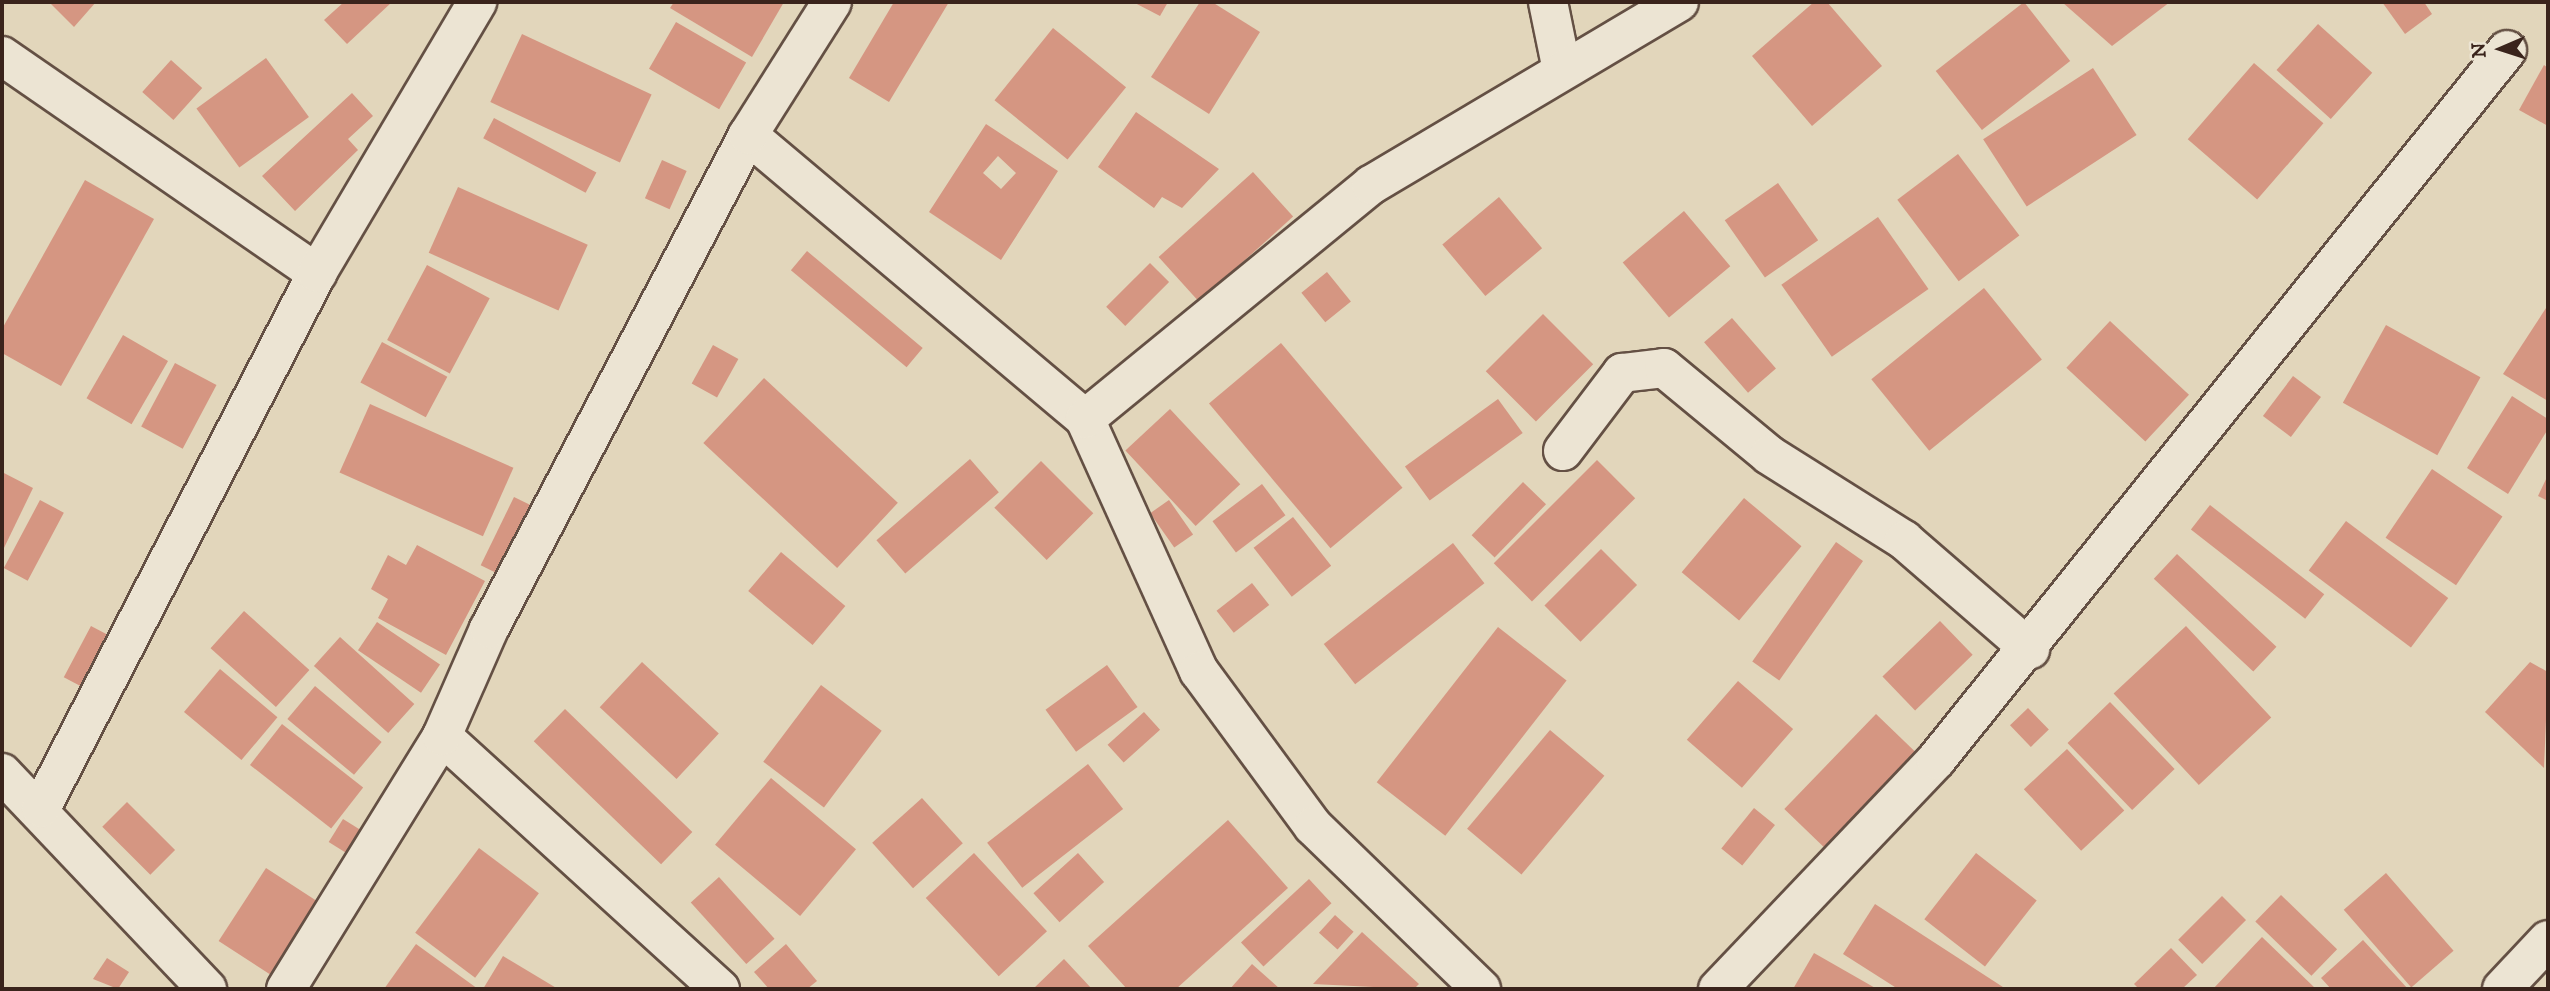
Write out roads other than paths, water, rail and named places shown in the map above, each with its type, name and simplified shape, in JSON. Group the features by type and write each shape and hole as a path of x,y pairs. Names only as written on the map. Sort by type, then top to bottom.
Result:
{"street":[{"path":"41,808 317,273 477,2"},
{"path":"286,989 442,736 489,629 748,135 832,2"},
{"path":"1548,2 1562,70"},
{"path":"1085,419 1371,185 1679,2"},
{"path":"1718,989 1936,760 2029,649 2507,50"},
{"path":"2,56 317,273"},
{"path":"748,135 1085,419 1199,671 1313,825 1481,989"},
{"path":"1563,451 1622,373 1664,368 1769,455 1904,540 2029,649"},
{"path":"442,736 720,989"},
{"path":"2,773 41,808 207,989"},
{"path":"2502,989 2548,940"}]}
